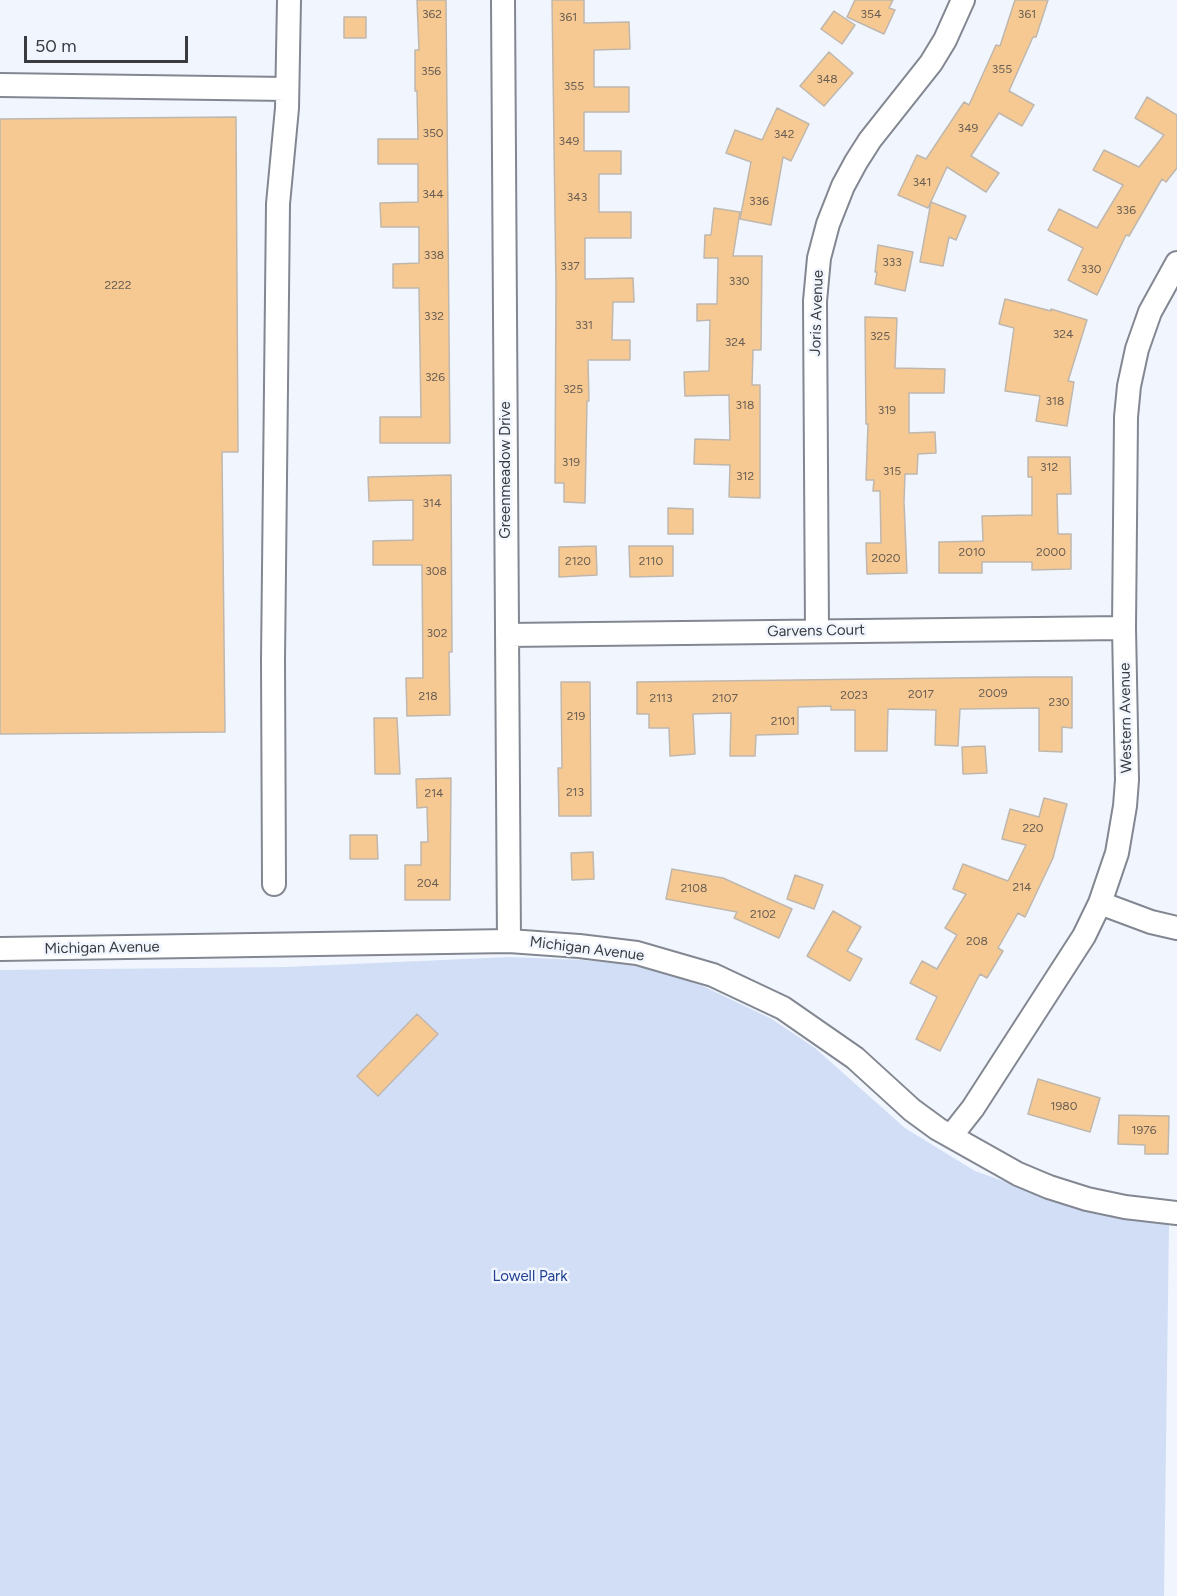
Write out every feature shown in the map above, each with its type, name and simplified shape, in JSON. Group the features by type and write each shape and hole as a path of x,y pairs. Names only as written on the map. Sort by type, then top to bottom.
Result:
{"street":[{"path":"274,884 273,660 278,204 287,89 289,0"},
{"name":"Greenmeadow Drive","path":"503,0 509,941"},
{"name":"Joris Avenue","path":"817,631 815,301 819,258 828,224 843,186 856,162 870,140 931,63 945,40 963,0"},
{"path":"0,86 287,89"},
{"name":"Western Avenue","path":"951,1136 973,1108 1084,936 1100,903 1117,853 1127,780 1124,628 1126,417 1129,386 1137,349 1150,312 1177,263"},
{"name":"Garvens Court","path":"507,635 1124,628"},
{"path":"1100,903 1151,922 1177,928"},
{"name":"Michigan Avenue","path":"0,949 509,941 637,953 713,975 783,1008 855,1058 912,1110 1001,1165 1049,1187 1088,1199 1125,1207 1177,1213"}],"green space":[{"name":"Lowell Park","path":"510,957 624,964 665,972 705,987 772,1019 815,1048 905,1128 975,1171 1083,1209 1169,1225 1164,1596 0,1596 0,970 285,967"}],"building":[{"path":"417,0 446,0 450,443 380,443 380,417 421,417 419,288 393,288 393,264 419,263 419,227 381,227 380,203 418,202 418,164 378,164 378,139 418,139 417,91 415,91 415,50 419,50"},
{"path":"552,0 584,0 584,23 629,22 630,49 594,50 594,87 629,87 629,112 584,112 584,151 621,151 621,174 599,174 599,212 631,212 631,238 585,238 585,279 633,278 634,302 613,302 612,340 630,340 630,360 588,360 589,401 587,401 585,503 564,502 564,483 555,483 556,287"},
{"path":"855,0 893,0 889,8 895,10 884,34 847,17"},
{"path":"1015,0 1048,0 1036,37 1033,37 1009,91 1034,105 1022,126 999,113 971,156 999,173 986,192 947,167 928,208 898,195 917,155 926,159 964,102 969,105 996,45 1000,46"},
{"path":"834,11 855,25 842,44 821,29"},
{"path":"344,17 366,17 366,38 344,38"},
{"path":"829,52 853,73 824,106 800,86"},
{"path":"1147,97 1177,115 1177,168 1166,182 1162,179 1129,236 1126,235 1097,295 1068,280 1083,248 1048,230 1059,209 1097,228 1123,185 1093,170 1104,150 1139,167 1164,135 1135,118"},
{"path":"777,108 809,124 791,161 783,157 771,225 740,219 751,162 726,153 735,130 762,140"},
{"path":"236,117 238,452 222,452 225,732 0,734 0,119"},
{"path":"931,202 966,216 956,240 949,237 943,266 920,262"},
{"path":"714,208 740,212 733,256 762,256 761,350 753,350 752,385 760,385 760,498 729,497 730,465 694,464 695,439 730,440 729,395 685,396 684,372 709,371 710,320 697,321 697,304 717,304 718,258 704,258 705,235 711,235"},
{"path":"878,245 913,252 905,291 875,284"},
{"path":"1005,299 1087,320 1068,381 1074,382 1067,426 1036,421 1040,396 1005,391 1014,328 999,324"},
{"path":"865,317 897,318 895,368 945,369 944,393 909,393 909,433 935,432 936,453 918,454 917,474 905,474 907,573 867,574 866,543 881,543 880,491 873,491 874,480 866,480 868,424 866,424"},
{"path":"1028,457 1070,457 1071,494 1057,494 1058,534 1071,534 1071,569 1032,570 1032,562 982,562 982,573 939,573 939,542 983,541 982,516 1032,515 1032,477 1028,477"},
{"path":"451,475 450,715 407,716 406,678 423,678 422,565 373,565 373,541 413,540 413,500 369,501 368,477"},
{"path":"668,508 693,509 693,534 668,534"},
{"path":"596,546 597,575 559,577 559,547"},
{"path":"629,546 673,546 673,576 630,577"},
{"path":"1072,677 1072,728 1062,727 1062,752 1039,751 1039,708 960,709 958,746 935,745 936,710 888,709 887,751 855,751 855,710 831,710 831,706 798,707 798,734 756,735 755,756 730,756 731,713 693,714 695,754 670,756 669,728 649,728 649,714 637,714 637,682"},
{"path":"561,682 590,682 591,816 559,816 558,768 562,768"},
{"path":"374,718 397,718 400,774 375,774"},
{"path":"985,746 987,773 963,774 962,747"},
{"path":"451,778 450,900 405,900 405,865 421,865 421,842 428,842 427,807 417,808 416,779"},
{"path":"1044,798 1067,804 1053,858 1025,917 1018,913 998,948 1003,951 987,978 980,974 940,1051 916,1039 937,997 910,983 922,961 937,969 957,935 945,928 966,894 953,889 963,864 1008,881 1026,845 1002,839 1010,809 1039,817"},
{"path":"350,835 377,835 378,859 350,859"},
{"path":"593,852 594,879 572,880 571,853"},
{"path":"672,869 723,878 792,909 779,938 734,918 737,912 666,899"},
{"path":"795,875 823,885 814,909 787,899"},
{"path":"833,911 861,927 847,951 862,959 850,981 807,956"},
{"path":"417,1014 438,1034 378,1096 357,1076"},
{"path":"1038,1079 1100,1098 1090,1132 1028,1114"},
{"path":"1119,1115 1169,1116 1168,1154 1145,1154 1145,1145 1118,1144"}]}
